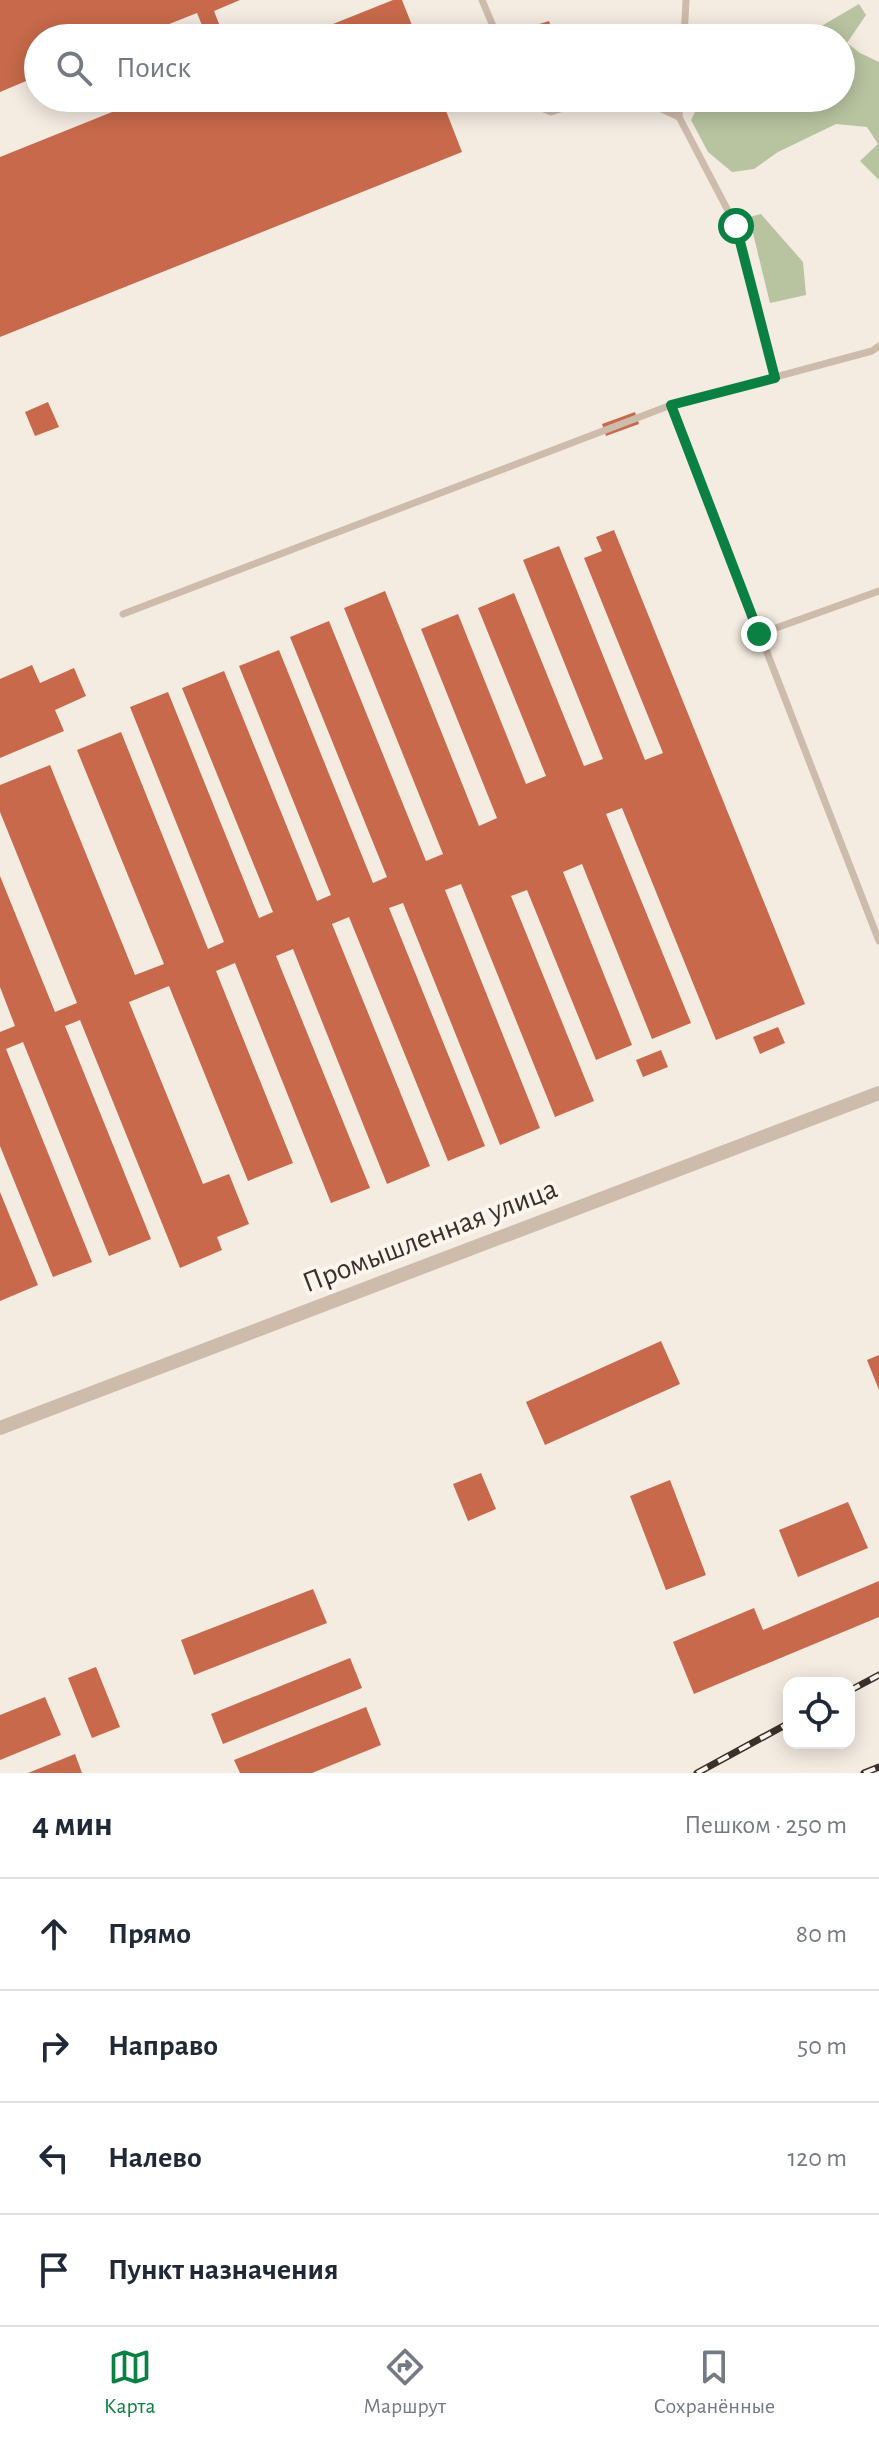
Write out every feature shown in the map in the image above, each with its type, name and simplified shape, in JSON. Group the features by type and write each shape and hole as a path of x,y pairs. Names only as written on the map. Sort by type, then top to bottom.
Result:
{"street":[{"name":"Промышленная улица","path":"0,1428 879,1093"}],"lane":[{"path":"482,0 492,24"},
{"path":"685,24 686,0"},
{"path":"668,112 679,117"},
{"path":"679,112 679,117 736,226 775,378"},
{"path":"123,614 671,405 872,351 879,346"},
{"path":"671,405 879,941"},
{"path":"759,634 879,591"}],"green space":[{"path":"859,4 866,15 855,31 855,24 825,24"},
{"path":"855,49 879,62 879,180 860,161 878,144 867,127 836,124 778,152 754,169 732,172 708,152 691,120 695,112 855,112"},
{"path":"761,214 803,262 806,295 770,303 749,217"}],"building":[{"path":"0,0 240,0 214,11 219,24 202,24 197,13 169,24 24,24 24,82 0,92"},
{"path":"393,0 402,0 411,24 333,24"},
{"path":"112,112 446,112 462,152 0,337 0,157"},
{"path":"48,402 59,427 35,436 25,412"},
{"path":"635,412 639,424 606,436 602,424"},
{"path":"614,530 805,1004 716,1040 622,808 606,814 691,1023 652,1039 582,864 563,872 632,1045 596,1060 527,890 511,896 594,1101 555,1117 461,884 445,890 540,1128 500,1145 403,903 389,908 485,1146 448,1161 349,917 332,924 430,1166 387,1184 293,949 276,956 370,1188 331,1203 235,963 216,971 293,1163 248,1181 169,986 129,1002 203,1184 229,1174 249,1224 217,1237 222,1250 180,1268 80,1020 65,1026 151,1239 109,1256 23,1042 6,1049 92,1262 53,1277 0,1146 0,1032 15,1026 0,987 0,876 55,1012 77,1003 0,812 0,785 50,765 135,975 164,964 77,750 121,732 208,949 224,942 130,707 168,692 259,918 273,912 182,688 224,671 317,901 331,895 239,666 279,650 373,883 387,877 290,637 329,621 426,861 443,854 344,608 385,591 479,826 497,818 421,629 458,614 526,784 546,776 478,608 514,593 584,766 603,759 523,560 559,546 645,760 663,753 584,558 602,551 596,537"},
{"path":"32,665 40,683 74,668 86,696 55,710 64,731 0,758 0,679"},
{"path":"778,1027 785,1043 760,1054 753,1037"},
{"path":"661,1050 668,1067 643,1077 636,1060"},
{"path":"0,1192 38,1285 0,1301"},
{"path":"661,1341 680,1384 545,1445 526,1402"},
{"path":"879,1355 879,1390 867,1360"},
{"path":"481,1473 496,1509 468,1521 453,1484"},
{"path":"670,1480 706,1575 666,1590 630,1496"},
{"path":"848,1502 868,1548 798,1577 779,1530"},
{"path":"879,1581 879,1617 694,1694 673,1642 754,1608 763,1630"},
{"path":"313,1589 327,1623 194,1675 181,1640"},
{"path":"350,1658 362,1688 223,1744 211,1714"},
{"path":"96,1667 120,1727 92,1738 68,1678"},
{"path":"45,1697 61,1735 0,1760 0,1715"},
{"path":"366,1707 381,1745 312,1773 240,1773 234,1760"},
{"path":"75,1754 82,1773 28,1773"}],"railway":[{"path":"855,1688 879,1675"},
{"path":"697,1773 783,1726"},
{"path":"864,1773 879,1767"}],"route":[{"path":"736,226 775,378 671,405 759,634"}]}
